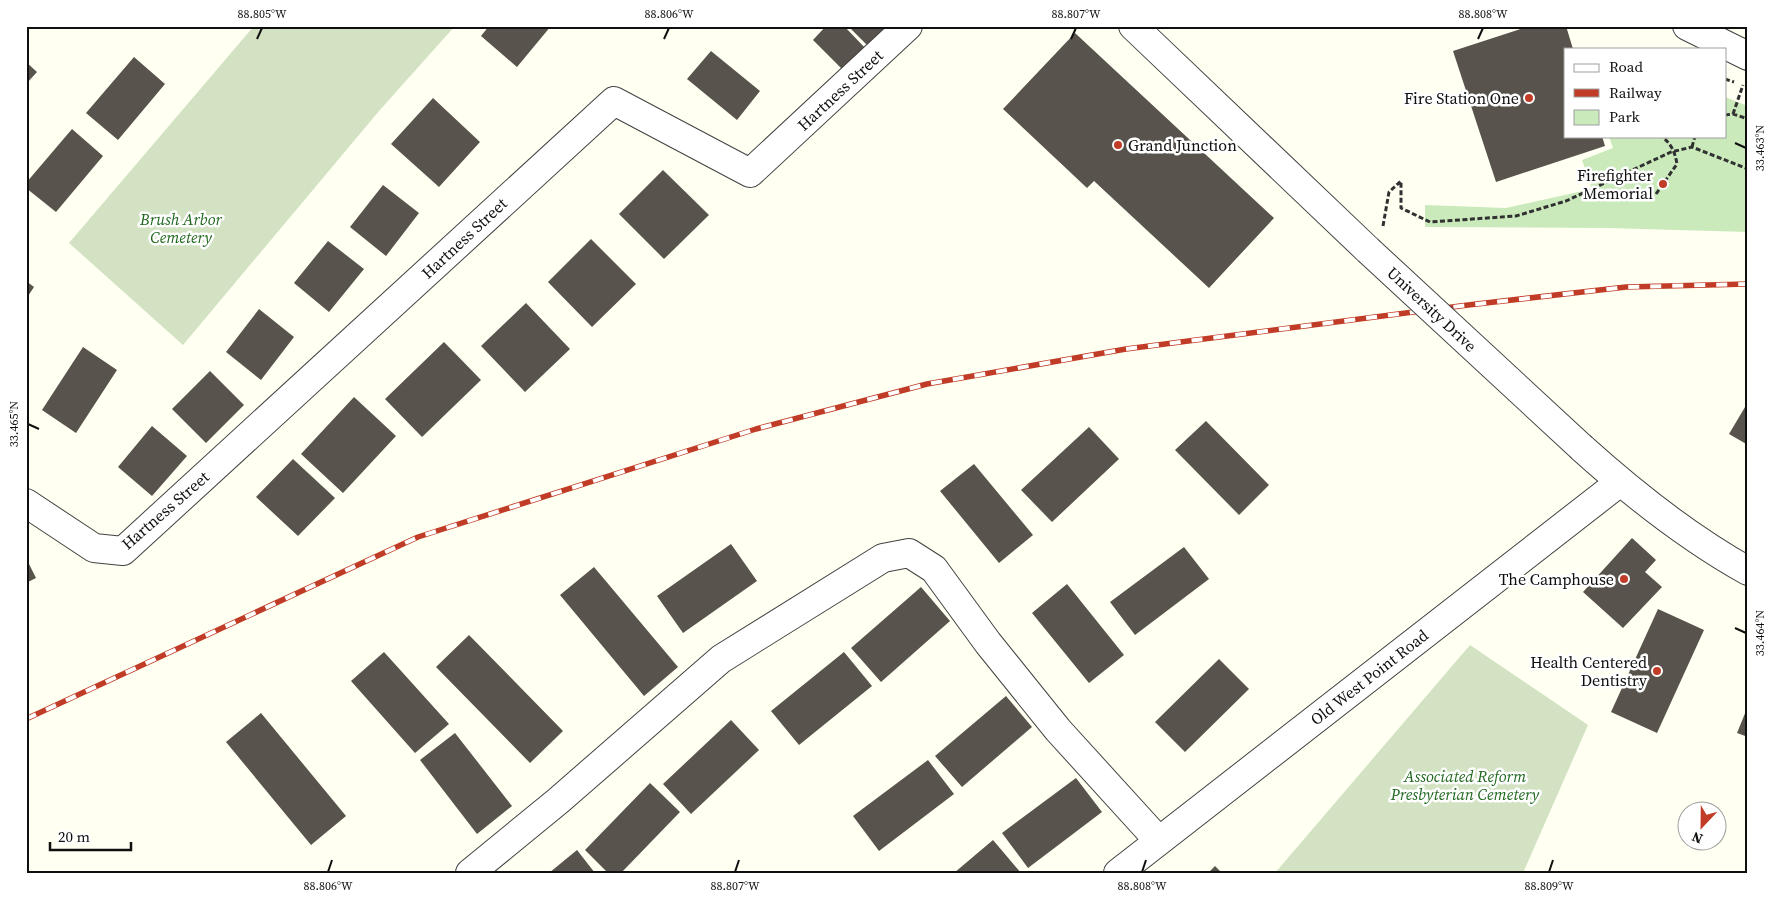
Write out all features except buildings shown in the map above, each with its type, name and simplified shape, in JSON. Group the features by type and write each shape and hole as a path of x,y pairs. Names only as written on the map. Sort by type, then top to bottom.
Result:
{"street":[{"name":"Hartness Street","path":"26,503 94,548 123,551 614,101 750,173 908,26"},
{"name":"University Drive","path":"1133,26 1368,250 1620,482 1695,541 1748,571"},
{"path":"1687,26 1748,56"},
{"name":"Old West Point Road","path":"1118,873 1620,482"},
{"path":"470,873 639,732 721,659 883,558 909,553 934,569 988,643 1058,730 1159,841"}],"path":[{"path":"1733,114 1743,86 1748,88"},
{"path":"1726,115 1733,114 1748,119"},
{"path":"1656,194 1677,164 1675,152 1664,138"},
{"path":"1692,147 1694,138"},
{"path":"1383,226 1389,192 1401,181 1401,208 1430,222 1516,216 1566,201 1675,152 1692,147 1748,169"}],"green space":[{"name":"Brush Arbor Cemetery","path":"254,26 455,26 379,111 183,345 69,243"},
{"path":"1726,97 1748,106 1748,232 1607,228 1425,227 1425,205 1506,208 1592,189 1582,160 1613,148 1610,138 1726,138"},
{"name":"Associated Reform Presbyterian Cemetery","path":"1470,645 1588,725 1523,873 1275,873"}],"railway":[{"path":"26,719 418,537 756,429 927,384 1126,349 1468,305 1626,287 1748,284"}],"place":[{"name":"Fire Station One","path":"1529,98"},
{"name":"Grand Junction","path":"1118,145"},
{"name":"Firefighter Memorial","path":"1663,184"},
{"name":"The Camphouse","path":"1624,579"},
{"name":"Health Centered Dentistry","path":"1657,671"}]}
